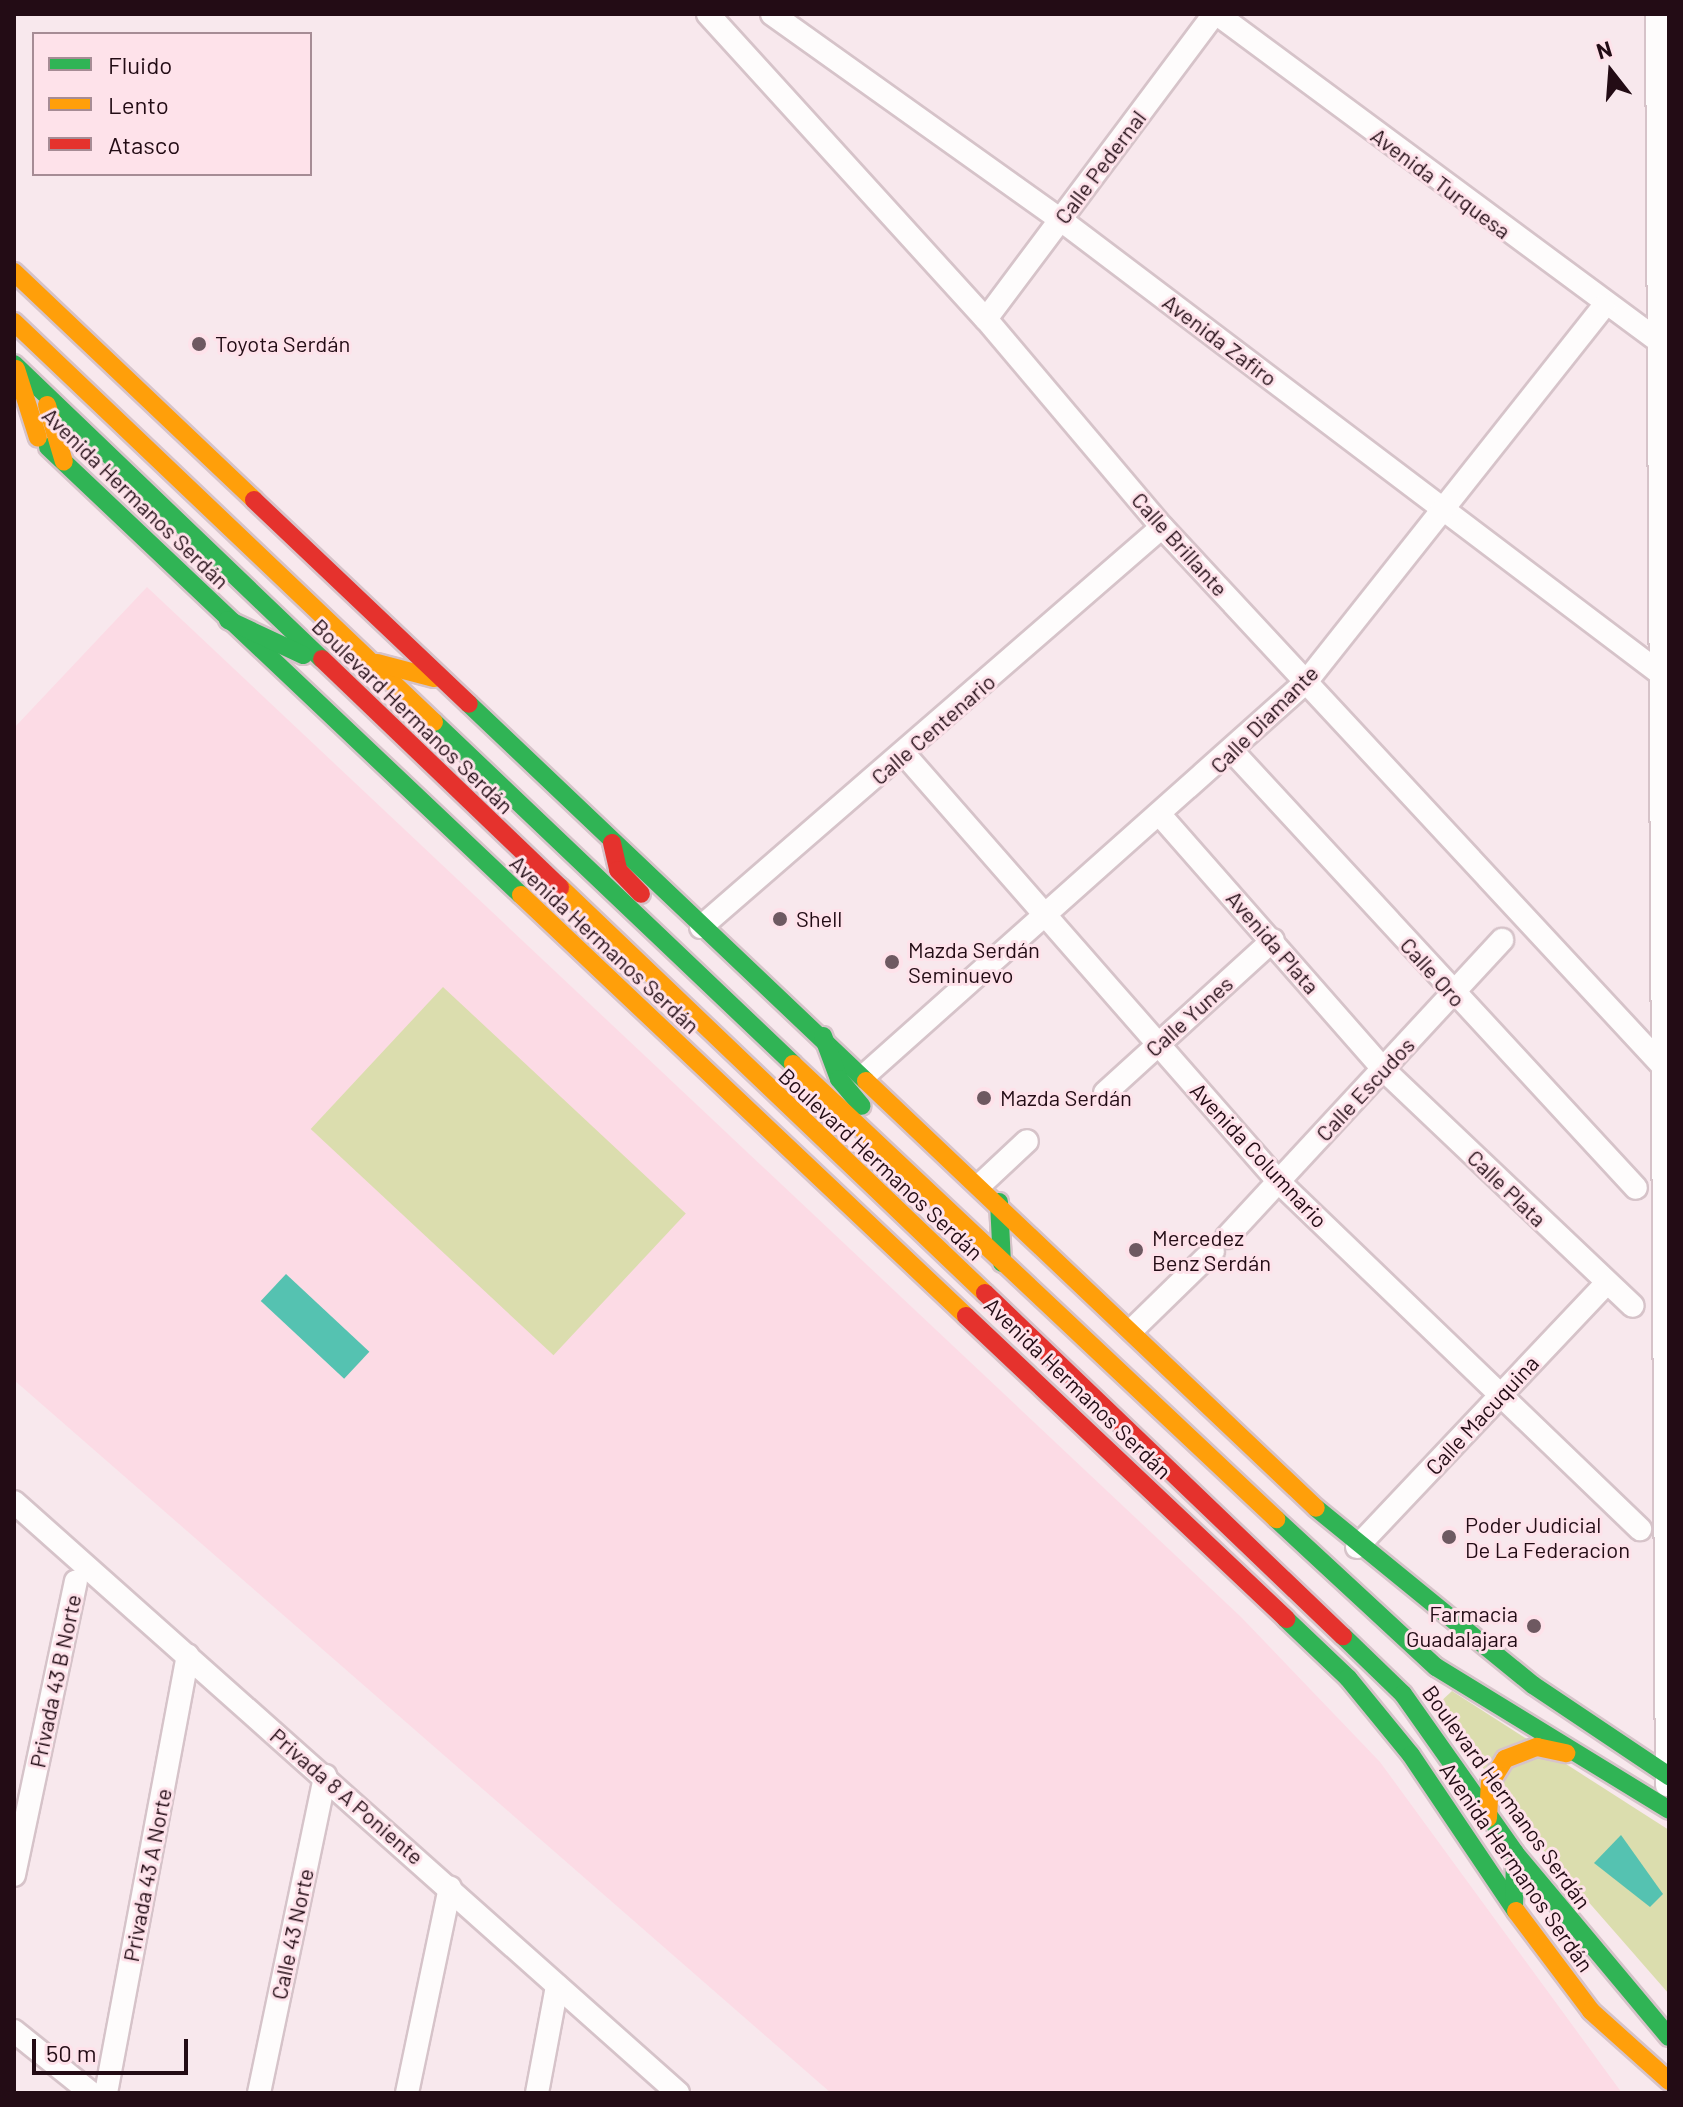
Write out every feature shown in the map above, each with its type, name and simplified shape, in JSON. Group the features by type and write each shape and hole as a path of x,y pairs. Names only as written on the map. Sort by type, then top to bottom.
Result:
{"main road":[{"path":"14,272 434,678 865,1075 1357,1547 1533,1685 1668,1776"},
{"path":"19,327 48,305"},
{"name":"Boulevard Hermanos Serdán","path":"19,327 1002,1263 1436,1667 1570,1753 1668,1809"},
{"path":"14,365 38,438"},
{"name":"Boulevard Hermanos Serdán","path":"14,365 1403,1694 1488,1818 1662,2032"},
{"path":"44,393 64,462"},
{"name":"Avenida Hermanos Serdán","path":"14,415 1348,1678 1411,1755 1514,1907 1591,2011 1669,2081"},
{"path":"228,620 327,665"},
{"path":"372,662 434,678"},
{"path":"612,843 618,870 678,932 686,961"},
{"path":"823,1036 839,1079 878,1126 885,1151"},
{"path":"999,1202 1002,1263"},
{"path":"1488,1818 1490,1783 1505,1759 1537,1747 1570,1753"},
{"path":"1514,1907 1515,1853"},
{"path":"1662,2032 1669,2075"}],"street":[{"name":"Calle Brillante","path":"708,14 986,319 1162,527 1662,1065"},
{"name":"Avenida Zafiro","path":"772,14 800,22 1661,674"},
{"name":"Calle Pedernal","path":"986,319 1216,14"},
{"name":"Avenida Turquesa","path":"1216,14 1604,306 1663,344"},
{"path":"1657,14 1663,344 1662,1065 1668,1809"},
{"name":"Calle Diamante","path":"865,1075 1234,753 1306,682 1447,512 1604,306"},
{"name":"Calle Centenario","path":"701,927 905,755 1162,527"},
{"name":"Calle Oro","path":"1234,753 1453,995 1636,1188"},
{"name":"Avenida Columnario","path":"905,755 1279,1182 1640,1529"},
{"name":"Avenida Plata","path":"1161,816 1273,940 1383,1069"},
{"name":"Calle Yunes","path":"1105,1093 1273,940"},
{"name":"Calle Escudos","path":"1132,1330 1279,1182 1502,940"},
{"name":"Calle Plata","path":"1383,1069 1606,1284 1633,1306"},
{"path":"980,1185 1027,1141"},
{"name":"Calle Macuquina","path":"1357,1547 1606,1284"},
{"name":"Privada 8 A Poniente","path":"14,1502 678,2093"},
{"name":"Privada 43 B Norte","path":"14,1875 76,1581"},
{"name":"Privada 43 A Norte","path":"106,2093 188,1656"},
{"name":"Calle 43 Norte","path":"259,2093 325,1776"},
{"path":"407,2093 450,1887"},
{"path":"537,2093 557,1986"},
{"path":"14,2031 91,2093"}],"shaded area":[{"path":"147,587 1241,1617 1380,1762 1622,2093 831,2093 14,1380 14,728"},
{"path":"443,987 686,1213 554,1355 311,1129"},
{"path":"286,1274 369,1352 344,1379 261,1301"},
{"path":"1452,1691 1669,1830 1669,1994 1544,1851 1437,1705"},
{"path":"1621,1835 1663,1894 1650,1907 1594,1863"}],"traffic: fast":[{"path":"14,364 322,659"},
{"path":"48,447 521,895"},
{"path":"228,620 303,655"},
{"path":"469,704 866,1081"},
{"path":"434,722 793,1064"},
{"path":"823,1036 839,1079 862,1106"},
{"path":"999,1202 1002,1263"},
{"path":"1316,1508 1533,1685 1669,1776"},
{"path":"1276,1519 1436,1667 1669,1810"},
{"path":"1286,1619 1348,1678 1411,1755 1516,1911"},
{"path":"1343,1636 1403,1694 1515,1853 1669,2037"},
{"path":"1514,1907 1515,1853"}],"traffic: slow":[{"path":"14,272 254,500"},
{"path":"14,322 434,722"},
{"path":"16,369 38,438"},
{"path":"47,405 64,462"},
{"path":"377,663 434,678"},
{"path":"560,887 985,1293"},
{"path":"521,895 966,1316"},
{"path":"793,1064 1276,1519"},
{"path":"866,1081 1316,1508"},
{"path":"1488,1818 1490,1783 1505,1759 1537,1747 1566,1753"},
{"path":"1516,1911 1591,2011 1669,2081"}],"traffic: jam":[{"path":"254,500 469,704"},
{"path":"322,659 560,887"},
{"path":"612,843 618,870 641,894"},
{"path":"985,1293 1343,1636"},
{"path":"966,1316 1286,1619"}],"place":[{"name":"Toyota Serdán","path":"199,344"},
{"name":"Shell","path":"780,919"},
{"name":"Mazda Serdán Seminuevo","path":"892,962"},
{"name":"Mazda Serdán","path":"984,1098"},
{"name":"Mercedez Benz Serdán","path":"1136,1250"},
{"name":"Poder Judicial De La Federacion","path":"1449,1537"},
{"name":"Farmacia Guadalajara","path":"1534,1626"}]}
